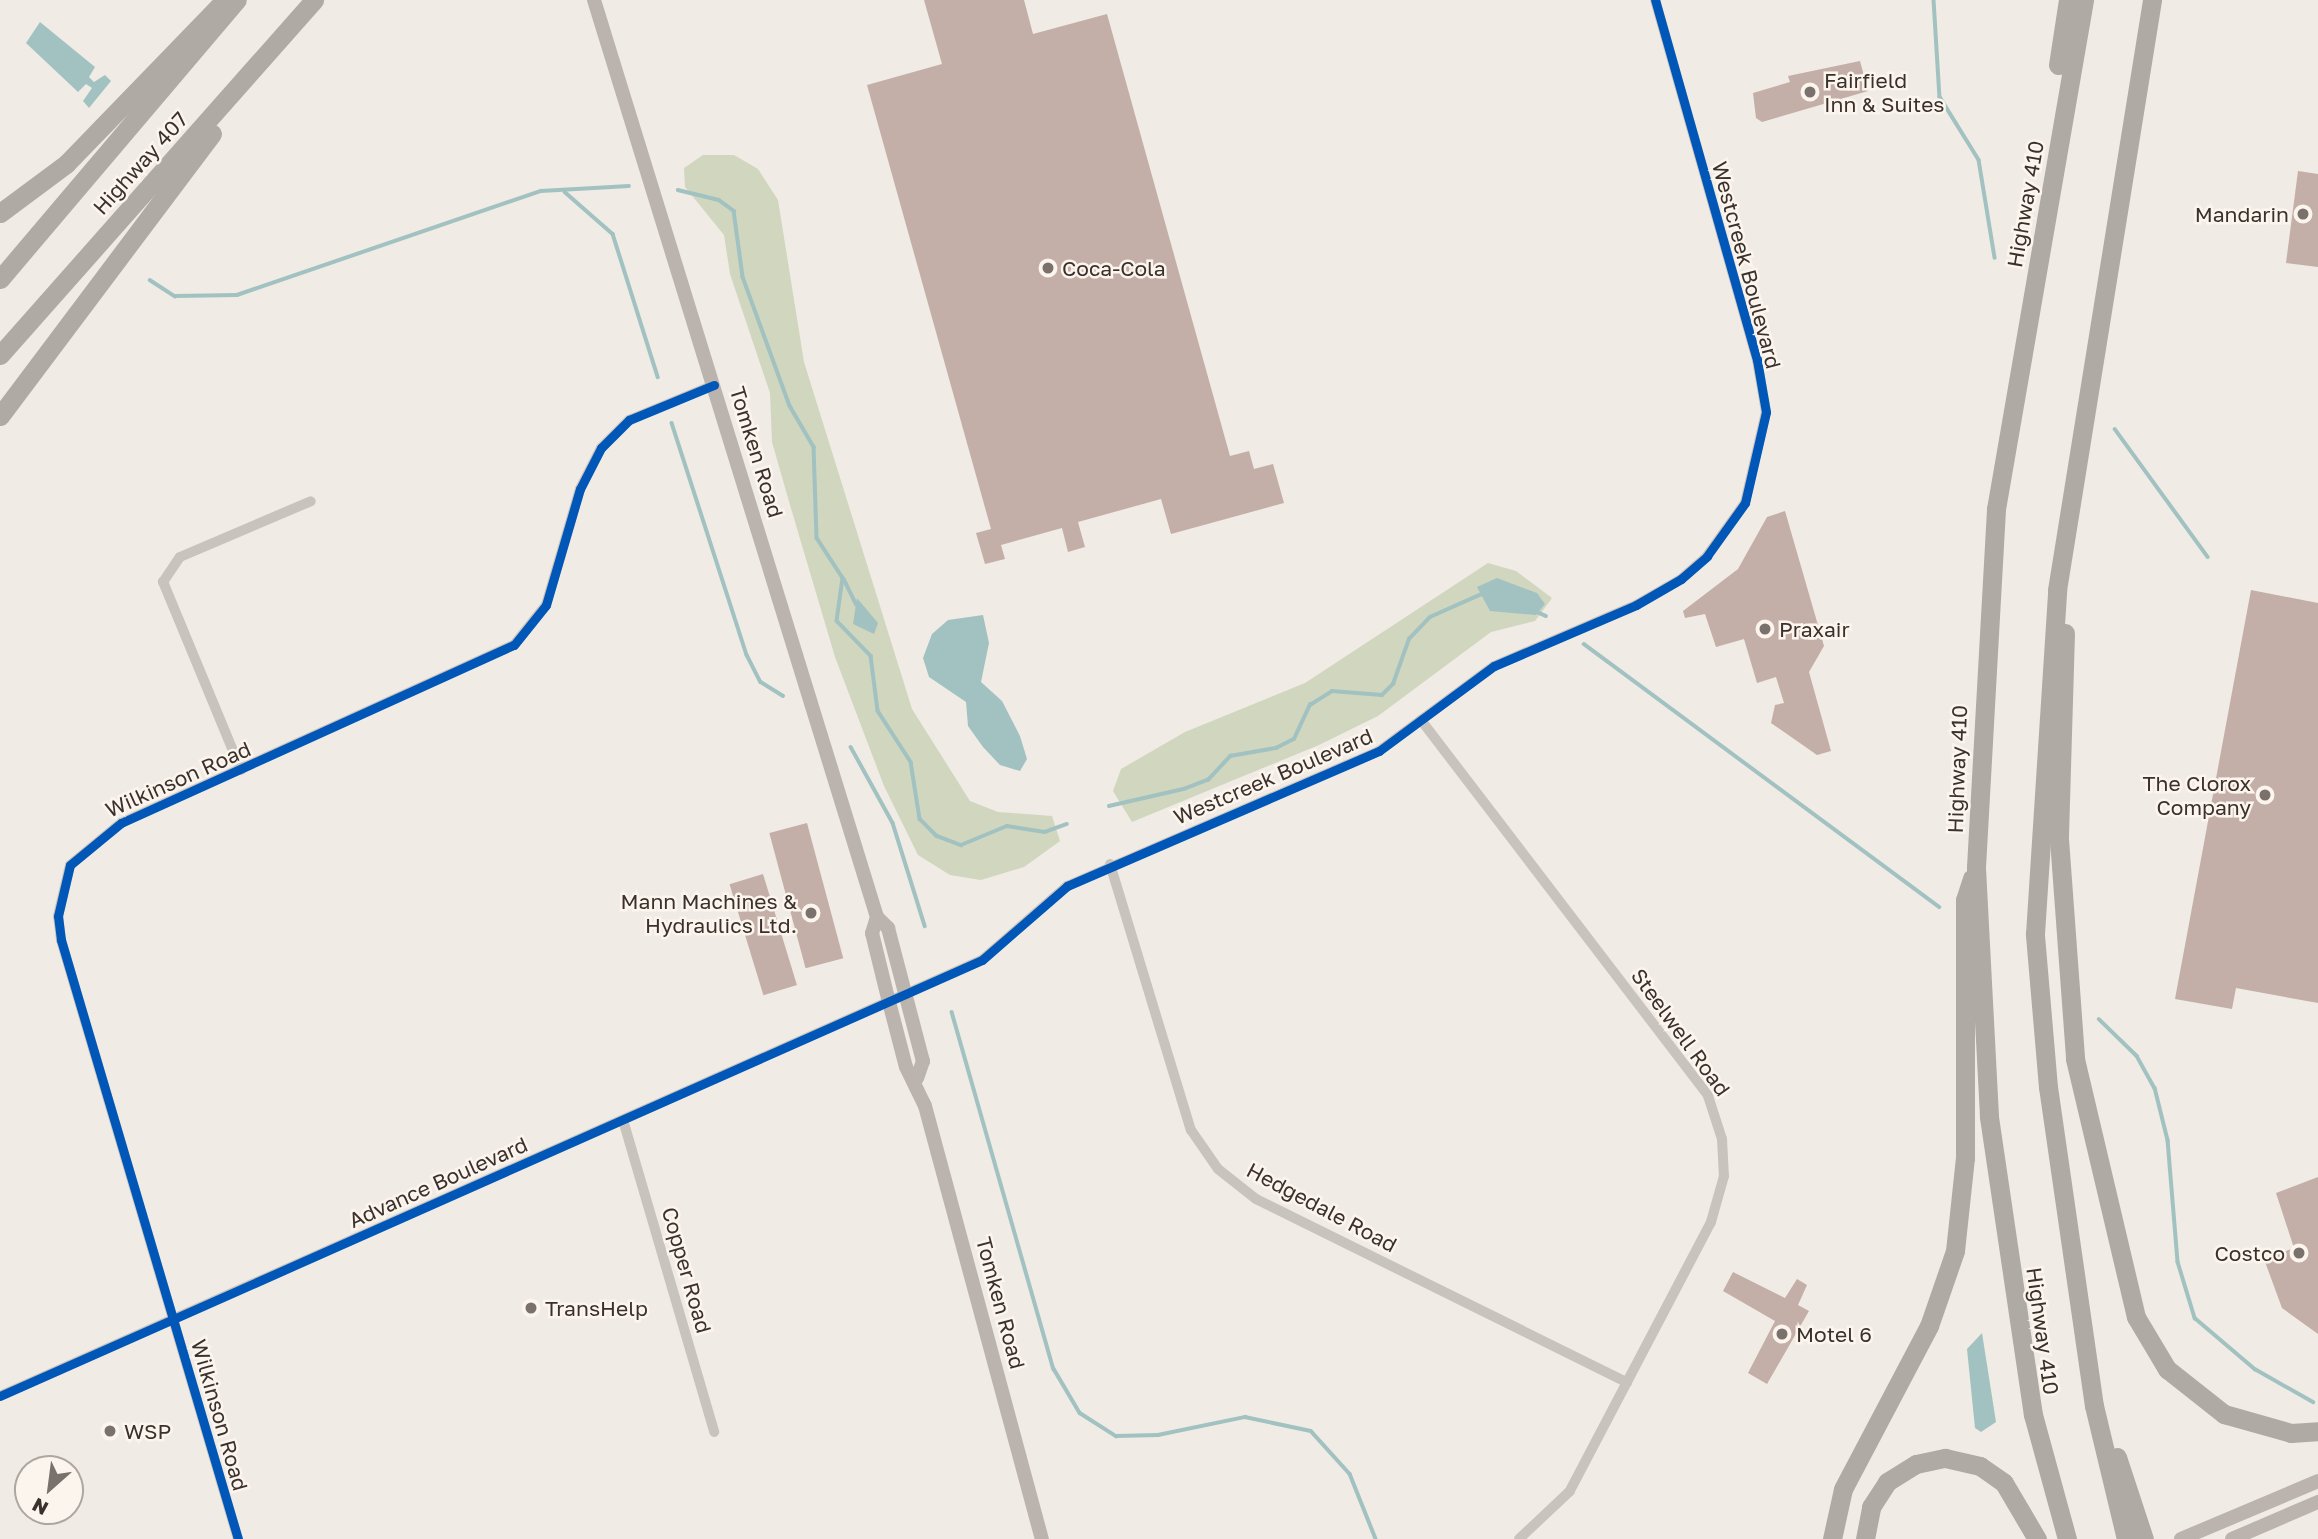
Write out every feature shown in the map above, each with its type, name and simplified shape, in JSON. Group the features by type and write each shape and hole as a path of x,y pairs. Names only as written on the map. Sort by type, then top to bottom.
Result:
{"highway":[{"path":"0,213 66,164 225,0"},
{"name":"Highway 407","path":"0,279 237,0"},
{"name":"Highway 407","path":"0,355 314,0"},
{"path":"2057,146 2051,110 2068,0"},
{"name":"Highway 410","path":"2067,1539 2033,1415 1989,1116 1976,867 1996,509 2084,0"},
{"name":"Highway 410","path":"2126,1539 2094,1406 2048,1087 2035,934 2057,590 2152,0"},
{"path":"0,416 278,43"},
{"path":"2057,590 2066,625 2059,839 2075,1059 2136,1317 2174,1377 2224,1414 2291,1433 2318,1431"},
{"path":"1832,1539 1843,1489 1929,1326 1955,1251 1965,1158 1965,900 1976,867"},
{"path":"2094,1406 2144,1539"},
{"path":"1865,1539 1871,1507 1887,1482 1916,1464 1945,1458 1980,1466 2004,1483 2037,1539"}],"main road":[{"name":"Tomken Road","path":"594,0 877,917 888,928 923,1061 917,1078"},
{"name":"Tomken Road","path":"877,917 872,933 906,1067 917,1078 1042,1539"},
{"path":"2181,1539 2318,1481"},
{"path":"2232,1539 2318,1502"}],"street":[{"name":"Westcreek Boulevard","path":"888,998 982,960 1050,897 1110,864 1379,751 1494,666 1636,605 1681,579 1727,533 1753,479 1766,412 1757,360 1655,0"},
{"name":"Wilkinson Road","path":"238,1539 58,916 70,865 90,842 514,645 546,605 580,489 601,448 629,420 714,386"},
{"path":"241,770 163,582 180,557 311,501"},
{"name":"Steelwell Road","path":"1421,720 1708,1096 1718,1117 1724,1176 1719,1202 1628,1382 1564,1500 1519,1539"},
{"name":"Hedgedale Road","path":"1110,864 1191,1130 1218,1169 1256,1199 1628,1382"},
{"name":"Advance Boulevard","path":"0,1396 173,1317 623,1120 888,998"},
{"name":"Copper Road","path":"623,1120 714,1432"}],"green space":[{"path":"703,155 734,155 758,169 778,200 804,362 912,709 970,801 998,812 1052,816 1060,841 1024,867 981,880 950,875 918,855 884,786 835,657 790,505 772,442 770,393 730,274 724,235 685,187 684,168"},
{"path":"1488,563 1516,571 1552,598 1535,621 1491,632 1378,716 1319,745 1132,822 1113,791 1121,769 1185,732 1305,683"}],"water":[{"path":"40,22 95,67 89,77 94,82 105,75 111,81 89,108 83,101 92,88 86,84 78,92 26,43"},
{"path":"1497,578 1537,593 1545,604 1536,615 1490,611 1477,587"},
{"path":"857,598 878,623 874,634 853,624"},
{"path":"983,615 989,643 981,682 1002,701 1020,736 1027,759 1020,771 1000,765 983,747 968,726 966,702 929,677 923,658 932,634 948,620"},
{"path":"1982,1333 1996,1422 1981,1432 1975,1428 1967,1349"}],"building":[{"name":"Coca-Cola","path":"924,0 1024,0 1033,34 1107,14 1230,456 1249,451 1254,469 1273,464 1284,503 1171,534 1161,499 1078,522 1085,547 1068,552 1062,528 1001,545 1005,559 985,564 976,533 991,529 867,85 942,64"},
{"name":"Fairfield Inn & Suites","path":"1860,61 1868,91 1762,122 1756,118 1753,93 1790,82 1788,76"},
{"name":"Mandarin","path":"2298,171 2318,174 2318,267 2286,263"},
{"name":"Praxair","path":"1785,511 1824,646 1809,672 1831,751 1817,755 1771,723 1775,705 1784,703 1776,677 1757,683 1744,639 1716,647 1705,614 1685,618 1683,611 1738,569 1767,517"},
{"name":"The Clorox Company","path":"2251,590 2318,603 2318,1003 2236,988 2232,1009 2175,999"},
{"name":"Mann Machines & Hydraulics Ltd.","path":"807,823 843,958 806,968 769,833"},
{"path":"763,874 797,985 763,995 730,884"},
{"name":"Costco","path":"2318,1177 2318,1334 2282,1308 2264,1259 2294,1248 2276,1193"},
{"name":"Motel 6","path":"1733,1272 1785,1298 1797,1279 1807,1285 1798,1305 1809,1311 1767,1384 1748,1373 1775,1321 1723,1291"}],"waterway":[{"path":"1934,0 1940,97 1979,160 1995,258"},
{"path":"150,280 175,296 237,295 541,191 629,186"},
{"path":"678,190 719,200 734,211 743,277 790,406 814,447 817,538 843,578 837,621 871,656 878,711 911,762 920,819 937,836 961,845 1007,826 1045,832 1067,824"},
{"path":"565,192 613,234 658,377"},
{"path":"672,423 747,655 761,682 783,696"},
{"path":"2115,429 2208,557"},
{"path":"844,579 856,604"},
{"path":"1109,806 1184,789 1208,780 1230,756 1276,748 1294,739 1310,705 1332,691 1382,695 1393,684 1409,639 1430,617 1482,594"},
{"path":"1535,611 1546,616"},
{"path":"1584,644 1939,907"},
{"path":"851,747 893,823 925,926"},
{"path":"952,1012 1054,1369 1080,1413 1116,1436 1158,1435 1245,1417 1311,1431 1350,1474 1376,1539"},
{"path":"2099,1019 2137,1056 2155,1088 2168,1140 2178,1262 2195,1318 2255,1369 2313,1402"}],"cycle path":[{"path":"0,1396 982,960 1067,886 1379,751 1494,666 1636,605 1681,579 1707,556 1745,503 1766,412 1757,360 1655,0"},
{"path":"238,1539 61,940 58,916 70,865 121,823 514,645 546,605 580,489 601,448 629,420 714,385"}],"place":[{"name":"Fairfield Inn & Suites","path":"1810,92"},
{"name":"Mandarin","path":"2303,214"},
{"name":"Coca-Cola","path":"1048,268"},
{"name":"Praxair","path":"1765,629"},
{"name":"The Clorox Company","path":"2265,795"},
{"name":"Mann Machines & Hydraulics Ltd.","path":"811,913"},
{"name":"Costco","path":"2299,1253"},
{"name":"TransHelp","path":"531,1308"},
{"name":"Motel 6","path":"1782,1334"},
{"name":"WSP","path":"110,1431"}]}
